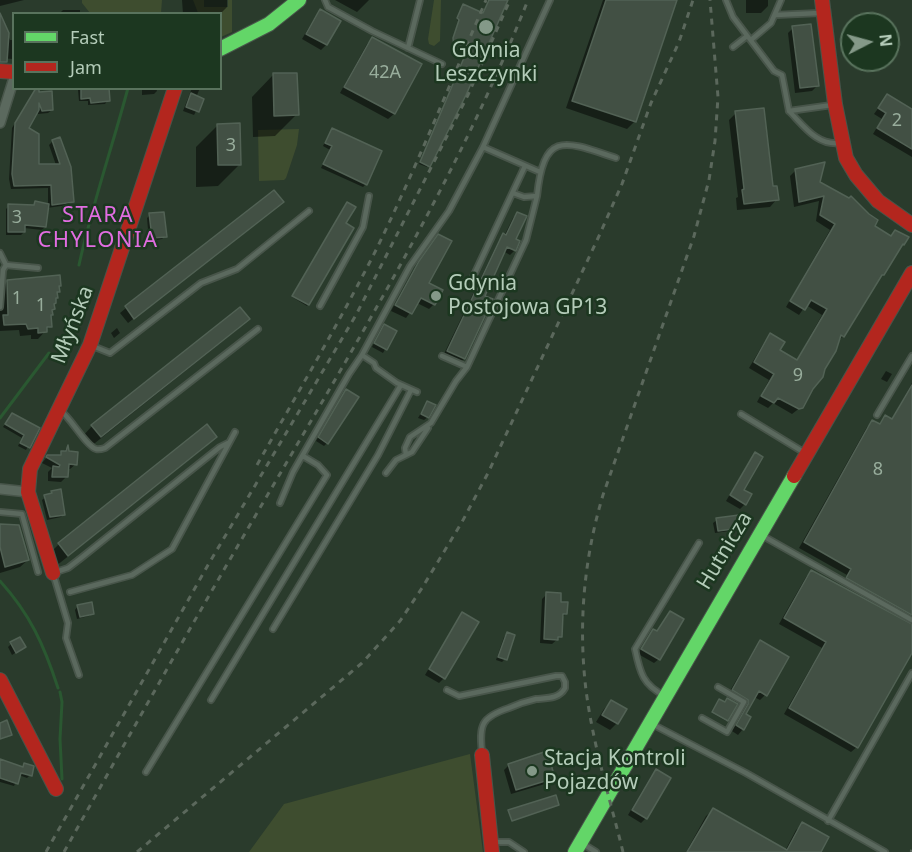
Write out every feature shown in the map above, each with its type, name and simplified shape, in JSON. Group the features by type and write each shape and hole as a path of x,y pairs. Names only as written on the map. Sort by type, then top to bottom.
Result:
{"street":[{"path":"222,48 269,24 299,0"},
{"path":"822,6 842,143 851,167 878,201 912,225"},
{"path":"0,123 12,84"},
{"name":"Młyńska","path":"53,573 28,492 30,469 90,345 174,90"},
{"name":"Hutnicza","path":"578,847 807,454 908,287 912,273"},
{"path":"0,489 28,492"},
{"path":"0,680 56,789"},
{"path":"482,755 491,847"}],"lane":[{"path":"325,0 328,7 442,64"},
{"path":"408,48 420,0"},
{"path":"280,503 303,456 362,355 410,266 449,211 483,147 550,0"},
{"path":"726,0 733,17 774,71 782,75 789,111 821,140 833,144 842,143"},
{"path":"733,47 766,29 781,0"},
{"path":"775,15 822,6"},
{"path":"789,111 835,104"},
{"path":"386,473 396,459 412,452 417,447 456,381 467,367 526,240 537,196 540,172 550,150 564,144 579,146 616,158"},
{"path":"483,147 540,172"},
{"path":"473,277 525,166"},
{"path":"513,193 517,196 537,196"},
{"path":"321,306 363,226 369,196"},
{"path":"90,345 110,353 201,283 237,269 309,211"},
{"path":"0,253 6,265"},
{"path":"6,265 38,268"},
{"path":"0,307 3,270 6,265"},
{"path":"60,410 69,416 91,446 97,449 105,448 258,328"},
{"path":"273,628 414,391 376,368 374,363 362,355"},
{"path":"442,356 467,367"},
{"path":"877,415 912,356"},
{"path":"211,700 401,385"},
{"path":"741,414 807,454"},
{"path":"406,455 405,448 410,437 431,423"},
{"path":"70,592 132,575 172,549 234,432"},
{"path":"79,675 66,638 68,623 53,573 81,558 228,443"},
{"path":"146,772 327,475 318,465 303,456"},
{"path":"0,512 22,514 38,572"},
{"path":"760,535 912,620"},
{"path":"665,696 650,688 639,665 635,649 699,543"},
{"path":"828,821 912,673"},
{"path":"447,690 459,696 556,676 562,676 564,679 565,688 558,696 529,700 495,712 488,717 480,732 482,755"},
{"path":"702,718 727,732 744,702 718,687"},
{"path":"650,723 746,773 885,852"},
{"path":"491,847 508,842 524,852"},
{"path":"578,847 596,852"}],"green space":[{"path":"82,0 162,0 161,12 89,12"},
{"path":"193,0 204,0 204,7 228,7 228,0 232,0 232,32 222,37 222,12 198,12"},
{"path":"434,0 441,0 440,41 434,46 429,44 428,39"},
{"path":"299,129 297,145 286,178 259,181 258,130"},
{"path":"470,754 483,852 249,852 284,804"}],"building":[{"path":"489,0 508,0 466,95 430,167 420,162 466,53 454,48 453,38 459,20 457,18 463,4 483,13"},
{"path":"606,0 677,0 636,122 572,101"},
{"path":"320,9 341,21 327,45 306,34"},
{"path":"0,13 9,33 7,62 0,62"},
{"path":"811,24 819,86 800,88 792,26"},
{"path":"372,37 422,64 395,114 344,87"},
{"path":"273,73 297,73 299,115 274,116"},
{"path":"35,90 52,91 53,110 42,111 39,103 39,110 29,128 39,134 39,164 60,164 52,140 60,137 71,167 74,202 52,205 51,185 14,186 12,174 15,123"},
{"path":"81,90 109,90 110,101 91,103 90,98 81,99"},
{"path":"191,93 204,99 199,112 186,107"},
{"path":"887,94 912,109 912,149 877,128 886,113 878,108"},
{"path":"764,108 773,186 777,186 779,200 744,204 735,111"},
{"path":"240,123 241,165 218,165 217,124"},
{"path":"332,128 382,151 367,185 323,164 332,146 325,143"},
{"path":"825,162 820,182 849,198 851,196 878,220 875,226 891,236 895,230 909,237 882,275 844,337 841,335 823,377 813,389 803,408 799,409 778,398 774,403 761,396 774,374 754,362 770,333 785,342 780,350 797,360 827,309 811,300 805,310 790,301 835,224 820,215 824,196 799,202 795,169"},
{"path":"274,190 284,202 134,319 125,306"},
{"path":"35,201 49,204 46,227 25,225 25,232 8,232 8,204 34,205"},
{"path":"347,202 356,207 346,223 354,228 309,305 292,296"},
{"path":"164,212 167,237 152,238 149,213"},
{"path":"517,212 527,216 516,239 520,241 516,251 507,247 485,296 493,299 465,359 447,351 503,233 506,235"},
{"path":"438,234 452,241 429,283 443,290 435,305 421,298 412,314 395,305 419,261"},
{"path":"60,275 60,292 57,292 55,309 52,310 52,327 47,327 47,332 38,333 38,328 28,329 26,324 4,325 3,315 8,315 7,280"},
{"path":"240,307 250,319 101,437 91,425"},
{"path":"384,324 397,331 387,350 374,343"},
{"path":"912,385 912,615 846,578 851,569 804,542 872,420 880,424 885,415 892,419"},
{"path":"346,389 359,397 328,444 318,437"},
{"path":"427,401 436,405 429,418 421,414"},
{"path":"12,413 40,428 30,448 20,443 24,435 5,424"},
{"path":"207,424 217,437 68,556 58,543"},
{"path":"68,445 69,451 78,452 77,465 69,464 68,477 52,477 53,466 59,467 60,465 46,457 47,455 61,455 61,451 66,451"},
{"path":"755,452 763,457 744,490 752,494 746,505 730,495"},
{"path":"61,489 65,515 50,517 44,495"},
{"path":"739,515 741,528 718,531 716,518"},
{"path":"0,524 19,525 29,560 5,567 0,547"},
{"path":"811,570 912,624 912,653 858,748 789,708 826,642 784,618"},
{"path":"546,592 561,593 561,602 568,602 567,614 563,614 562,637 558,637 558,640 544,639"},
{"path":"92,602 94,614 80,617 77,605"},
{"path":"670,611 684,619 660,660 641,649 653,629 657,631"},
{"path":"462,612 479,622 445,679 429,669"},
{"path":"507,632 515,635 507,660 498,657"},
{"path":"20,637 26,647 16,653 10,642"},
{"path":"760,640 789,657 767,696 759,691 746,714 751,717 744,730 736,725 748,700 732,690"},
{"path":"727,698 738,704 728,721 712,712 719,699 725,702"},
{"path":"611,700 627,709 618,724 602,715"},
{"path":"7,720 12,735 0,739 0,723"},
{"name":"Stacja Kontroli Pojazdów","path":"547,751 555,778 516,790 508,764"},
{"path":"0,759 23,767 24,763 34,766 32,776 21,773 18,784 0,778"},
{"path":"656,769 671,778 647,819 632,810"},
{"path":"556,795 559,805 512,821 508,810"},
{"path":"713,808 787,850 802,822 829,837 821,852 687,852"}],"waterway":[{"path":"79,265 127,90"},
{"path":"0,418 49,353"},
{"path":"0,581 28,618 58,688"},
{"path":"60,692 62,779"}],"railway":[{"path":"257,465 376,250 419,157 486,0"},
{"path":"46,852 208,565 356,315 468,95 510,0"},
{"path":"64,852 415,238 475,121 528,0"},
{"path":"137,852 362,663 400,621 422,588 462,522 488,473 599,236 622,184 651,103 679,42 693,0"},
{"path":"623,852 589,711 584,665 584,591 591,543 603,495 694,236 709,180 718,97 710,0"}],"traffic: fast":[{"path":"222,48 269,24 299,0"},
{"path":"575,852 794,476"}],"traffic: jam":[{"path":"822,0 835,104 846,158 856,175 878,201 912,225"},
{"path":"0,71 12,72"},
{"path":"53,573 28,492 30,469 90,345 174,90"},
{"path":"794,476 912,273"},
{"path":"0,680 56,789"},
{"path":"482,755 492,852"}],"place":[{"name":"Gdynia Leszczynki","path":"486,27"},
{"name":"Gdynia Postojowa GP13","path":"436,296"},
{"name":"Stacja Kontroli Pojazdów","path":"532,771"}],"district":[{"name":"STARA CHYLONIA","path":"98,228"}]}
